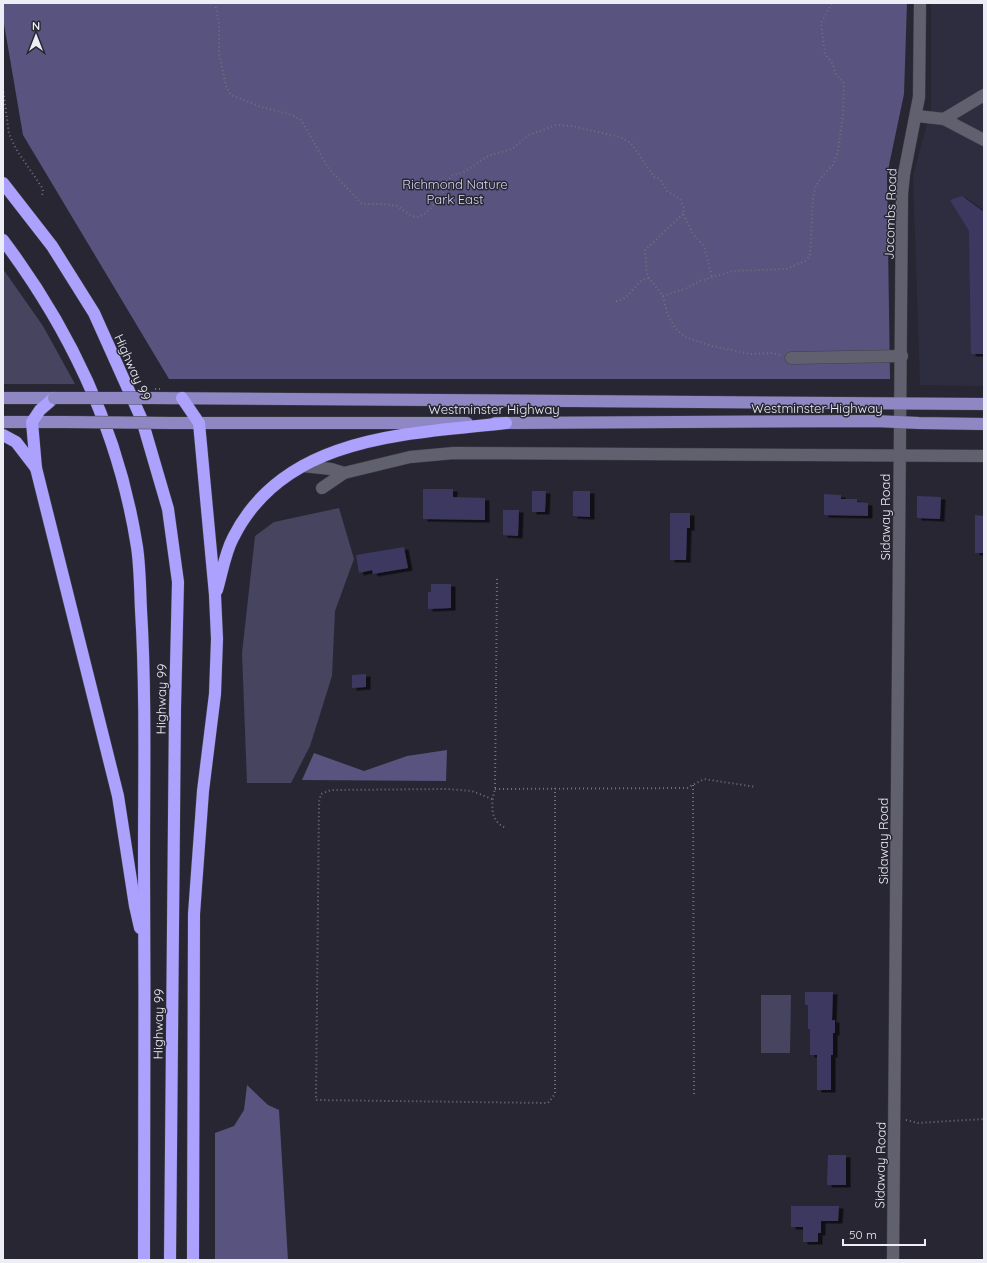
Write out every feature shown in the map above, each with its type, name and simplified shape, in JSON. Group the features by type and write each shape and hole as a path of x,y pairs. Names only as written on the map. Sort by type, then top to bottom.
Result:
{"highway":[{"name":"Highway 99","path":"3,183 52,246 94,313 142,420 168,509 178,582 174,716 170,1260"},
{"name":"Highway 99","path":"3,240 28,274 65,334 88,382 107,429 124,484 136,541 144,656 144,1260"},
{"path":"54,398 40,410 32,422 36,468 118,796 135,906 145,944"},
{"path":"182,398 199,423 215,595 217,639 215,694 203,791 194,914 194,1260"},
{"path":"215,595 232,538 255,503 278,481 302,466 328,454 382,437 506,423"},
{"path":"3,435 16,442 36,468"}],"main road":[{"name":"Westminster Highway","path":"3,398 984,404"},
{"name":"Westminster Highway","path":"3,422 900,422 984,424"}],"street":[{"name":"Jacombs Road","path":"900,422 902,356 902,194 904,174 917,116 920,81 920,3"},
{"path":"944,119 984,95"},
{"path":"917,116 944,119 984,140"},
{"path":"791,358 902,356"},
{"name":"Sidaway Road","path":"893,1260 900,422"},
{"path":"322,488 344,474 410,457 454,453 984,456"},
{"path":"302,466 330,469 344,474"}],"path":[{"path":"215,3 219,23 219,53 226,86 231,95 260,107 292,115 301,120 329,169 362,204 384,204 397,206 412,216 417,217 423,215 438,199 444,191 447,181 453,176 464,172 488,156 512,149 529,135 556,125 572,126 620,138 630,143 654,177 660,179 668,192 680,199 684,208 683,214 694,234 704,246 712,277"},
{"path":"663,296 712,277 733,271 786,269 805,261 810,256 812,199 815,188 823,175 833,165 838,151 843,114 843,80 836,74 833,64 825,54 821,23 832,3"},
{"path":"3,88 9,134 16,149 43,189 42,196"},
{"path":"683,214 647,246 645,254 647,275 663,296 667,313 676,328 685,337 712,346 750,354 772,353 791,358"},
{"path":"616,301 626,299 640,282 649,278"},
{"path":"497,579 495,788 492,799 492,813 503,827 507,828"},
{"path":"495,788 687,788 704,779 756,786"},
{"path":"693,785 694,1095"},
{"path":"492,799 472,791 448,789 331,790 321,794 319,802 316,1100 548,1103 555,1094 556,788"},
{"path":"895,1118 918,1123 984,1119"}],"shaded area":[{"path":"931,3 984,3 984,386 920,385 913,176 931,109"},
{"path":"3,269 43,326 75,384 3,384"},
{"path":"339,508 354,559 335,611 332,676 310,746 291,783 247,783 242,653 255,536 274,522"},
{"path":"761,995 791,995 790,1053 761,1053"}],"green space":[{"name":"Richmond Nature Park East","path":"3,3 907,3 904,94 887,175 890,379 169,379 23,135 3,18"},
{"path":"447,750 446,781 302,780 314,753 364,771 407,756"},
{"path":"247,1085 268,1105 279,1110 288,1260 215,1260 215,1133 234,1126 244,1110"}],"building":[{"path":"962,196 984,212 984,354 971,354 969,231 950,200"},
{"path":"423,489 453,489 453,497 485,498 485,520 423,519"},
{"path":"532,491 546,491 545,512 532,512"},
{"path":"573,491 590,491 590,517 573,516"},
{"path":"824,494 841,495 841,499 857,499 857,502 868,503 868,516 824,515"},
{"path":"917,496 941,497 940,519 917,518"},
{"path":"503,510 519,510 518,536 503,535"},
{"path":"670,513 690,513 690,528 687,528 686,560 670,560"},
{"path":"975,515 984,516 984,553 975,553"},
{"path":"404,547 408,568 373,574 372,570 359,573 356,555"},
{"path":"431,584 451,584 451,608 428,609 428,592 431,592"},
{"path":"366,674 366,687 352,688 352,675"},
{"path":"805,992 833,992 832,1020 835,1020 835,1033 833,1033 833,1055 831,1055 831,1090 817,1090 817,1055 810,1055 810,1029 808,1029 808,1005 805,1005"},
{"path":"828,1155 846,1155 846,1185 827,1185"},
{"path":"791,1206 839,1206 838,1221 821,1221 821,1233 818,1233 818,1242 803,1242 803,1227 791,1227"}]}
